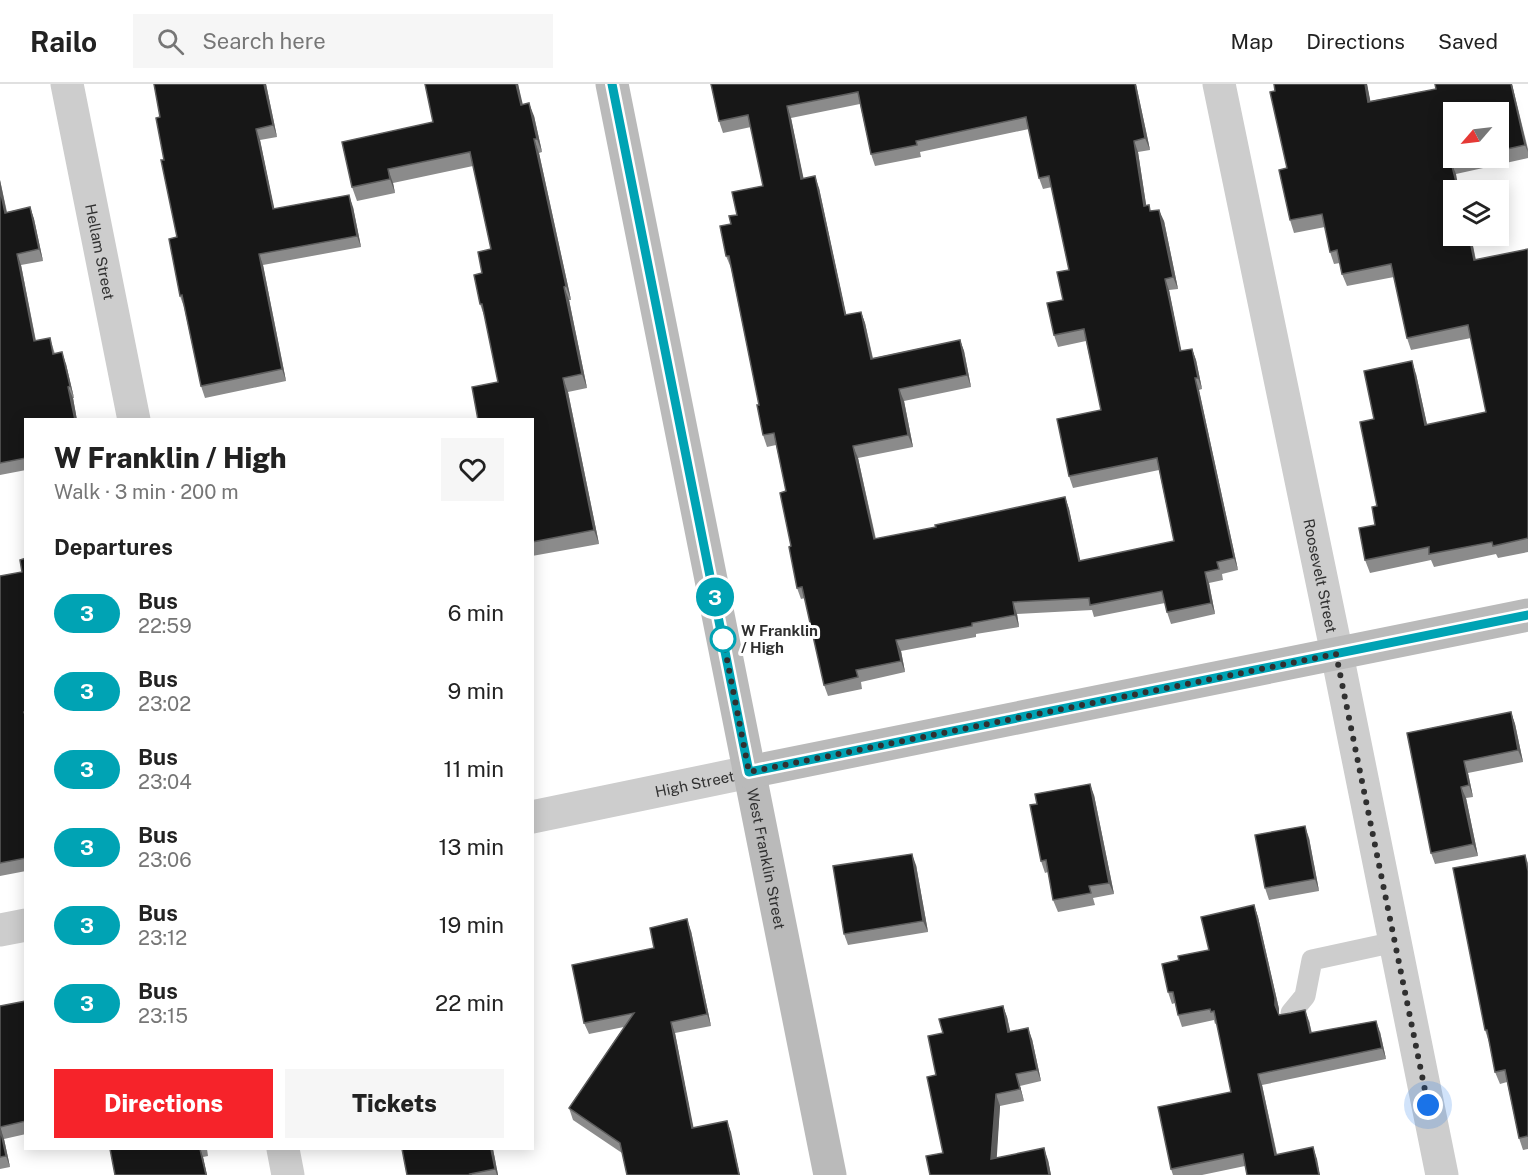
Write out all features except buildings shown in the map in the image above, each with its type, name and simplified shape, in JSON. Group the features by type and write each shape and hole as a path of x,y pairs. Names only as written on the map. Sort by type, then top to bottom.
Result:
{"street":[{"name":"Hellam Street","path":"67,84 134,418"},
{"name":"West Franklin Street","path":"612,84 830,1175"},
{"name":"Roosevelt Street","path":"1219,84 1442,1175"},
{"name":"High Street","path":"534,817 1528,615"},
{"path":"0,930 24,925"},
{"path":"283,1150 288,1175"}],"lane":[{"path":"1291,1013 1305,996 1312,960 1395,942"}],"bus line":[{"name":"3","path":"612,84 749,772 1528,615"}],"place":[{"name":"W Franklin / High","path":"723,639"}],"route":[{"path":"723,639 749,772 1336,654 1428,1105"}]}
